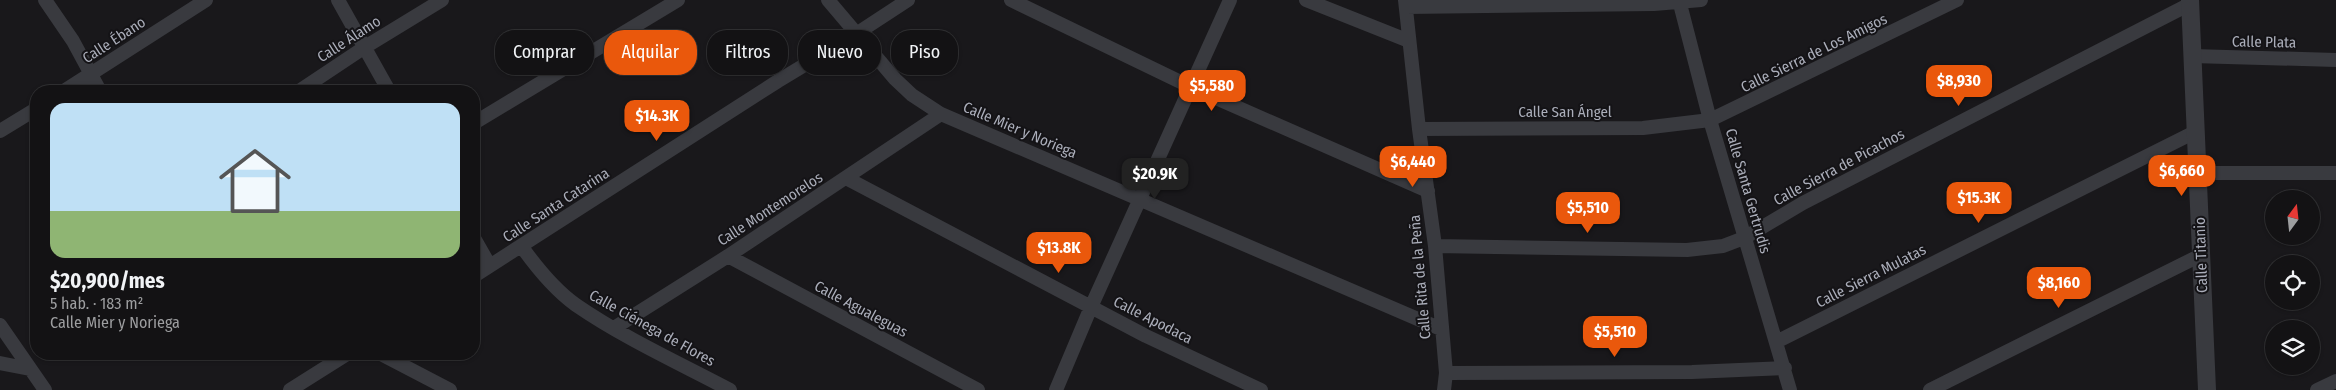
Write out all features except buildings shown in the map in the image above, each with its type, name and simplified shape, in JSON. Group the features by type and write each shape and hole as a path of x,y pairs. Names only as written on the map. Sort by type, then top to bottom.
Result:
{"street":[{"path":"45,0 73,41 97,85"},
{"name":"Calle Ébano","path":"74,85 204,0"},
{"path":"338,0 386,85"},
{"name":"Calle Álamo","path":"308,85 365,47 442,0"},
{"path":"480,119 678,0"},
{"name":"Calle Mier y Noriega","path":"828,0 853,30"},
{"name":"Calle Santa Catarina","path":"862,30 908,0"},
{"path":"1011,0 1190,86 1428,191"},
{"path":"1056,390 1090,307 1230,0"},
{"path":"1306,0 1409,41"},
{"path":"1405,4 1679,2 1702,0"},
{"name":"Calle Sierra de Los Amigos","path":"1710,120 1958,0"},
{"name":"Calle Santa Gertrudis","path":"1679,2 1710,120 1790,390"},
{"name":"Calle Titanio","path":"2190,2 2208,389"},
{"name":"Calle Sierra de Picachos","path":"1435,246 1687,250 1723,246 1744,238 1803,203 2190,2"},
{"name":"Calle Rita de la Peña","path":"1405,4 1435,246 1446,373 1444,390"},
{"name":"Calle Plata","path":"2192,56 2336,60"},
{"name":"Calle Mier y Noriega","path":"881,63 912,95 941,114 1441,329"},
{"name":"Calle Santa Catarina","path":"480,272 798,69"},
{"path":"0,131 30,113"},
{"name":"Calle Montemorelos","path":"614,328 728,256 941,114"},
{"name":"Calle San Ángel","path":"1419,129 1643,128 1710,120"},
{"name":"Calle Sierra Mulatas","path":"1776,342 2195,132"},
{"path":"2197,173 2336,173"},
{"name":"Calle Apodaca","path":"846,178 1090,307 1261,390"},
{"name":"Calle Ciénega de Flores","path":"522,247 535,266 569,298 614,328 730,390"},
{"path":"480,248 490,266"},
{"path":"1930,390 2201,255"},
{"name":"Calle Agualeguas","path":"728,256 978,390"},
{"path":"0,325 45,390"},
{"path":"290,390 338,360"},
{"path":"392,360 450,390"},
{"path":"0,363 30,369"},
{"path":"1446,373 1692,372 1784,368"}]}
